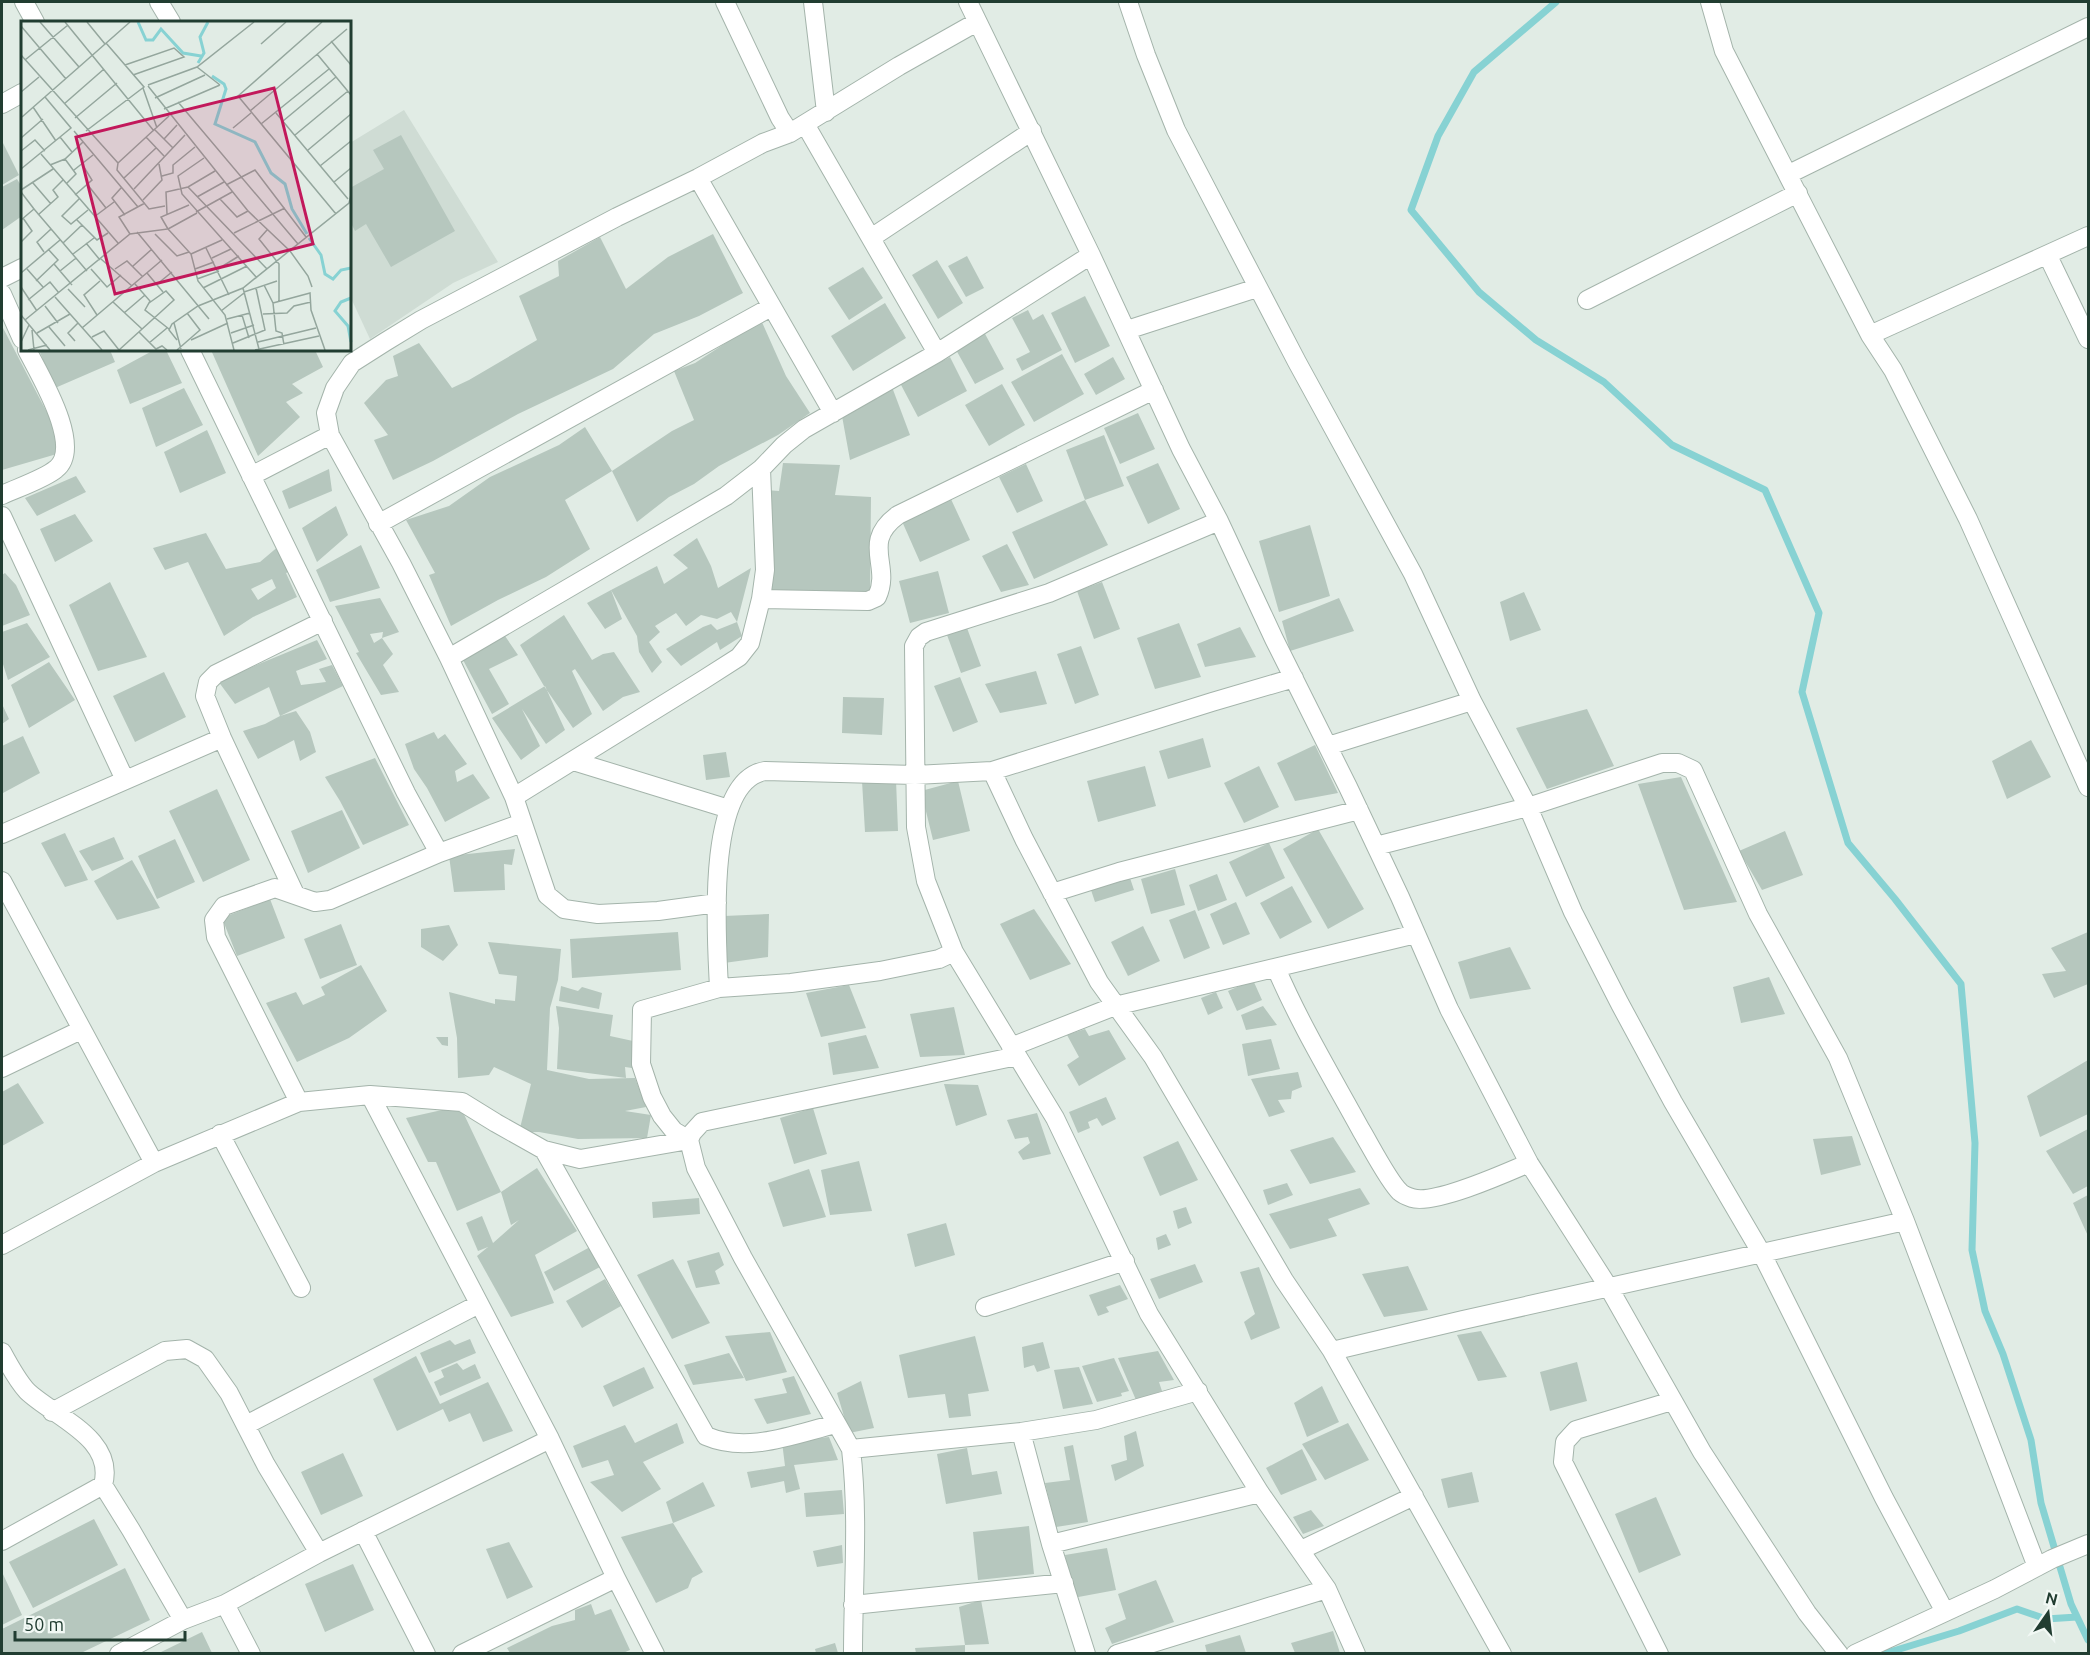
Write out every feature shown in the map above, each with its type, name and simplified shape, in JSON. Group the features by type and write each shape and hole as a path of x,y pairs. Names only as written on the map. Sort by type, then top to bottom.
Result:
{"street":[{"path":"24,2 34,21"},
{"path":"159,2 170,21"},
{"path":"725,2 780,118 797,129 871,238 938,353"},
{"path":"813,2 826,112"},
{"path":"968,2 1127,330 1181,449 1219,521 1359,810 1449,1009 1530,1163 1609,1288 1702,1452 1807,1613 1839,1653"},
{"path":"1128,2 1176,130 1257,288 1413,574 1472,701 1528,807 1573,912 1620,1004 1673,1102 1762,1254 1884,1498 1945,1612"},
{"path":"1710,2 1724,51 1870,334 1893,370 1968,519 2088,787"},
{"path":"717,903 658,911 598,914 564,909 547,895 514,797 449,658 401,563 330,435 326,413 349,356 616,217 698,178 763,143 797,129 899,66 977,22"},
{"path":"1789,174 2088,27"},
{"path":"2,104 21,94"},
{"path":"871,238 1032,131"},
{"path":"698,178 833,413"},
{"path":"1587,300 1798,193"},
{"path":"1870,334 2048,256 2088,236"},
{"path":"449,658 726,496 804,429 938,353 1091,255"},
{"path":"2048,256 2088,339"},
{"path":"2,278 21,268"},
{"path":"1127,330 1257,288"},
{"path":"2,294 21,337"},
{"path":"378,524 771,307"},
{"path":"2,495 58,468 67,451 64,428 27,351"},
{"path":"190,351 406,793 439,853"},
{"path":"761,599 868,601 877,597 882,588 879,540 884,525 898,515 1154,390"},
{"path":"251,476 330,435"},
{"path":"514,797 739,657 750,643 761,599 765,570 760,469"},
{"path":"2,516 125,780"},
{"path":"1219,521 1049,592 926,632 919,637 914,646 916,827 926,881 954,952 1055,1118 1149,1314 1260,1492 1327,1589 1356,1653"},
{"path":"295,894 222,738 205,696 208,682 216,674 323,621"},
{"path":"719,988 717,903 720,844 729,810 744,780 753,773 765,771 915,775 992,771 1180,711 1294,678"},
{"path":"1328,746 1472,701"},
{"path":"2,834 222,738"},
{"path":"573,760 729,810"},
{"path":"1376,846 1528,807 1662,763 1678,763 1693,770 1758,914 1838,1058 2044,1563"},
{"path":"992,771 1024,839 1099,982 1153,1057 1284,1280 1332,1351 1502,1653"},
{"path":"1052,893 1119,872 1359,810"},
{"path":"299,1102 216,937 214,920 224,906 274,888 315,902 330,900 439,853 522,823"},
{"path":"2,880 154,1163"},
{"path":"853,1653 855,1537 851,1449 743,1258 696,1168 689,1140 692,1133 702,1122 1014,1052 1115,1006 1416,934"},
{"path":"689,1140 674,1131 662,1116 652,1097 641,1064 642,1010 719,988 791,983 880,971 939,958 954,952"},
{"path":"1276,968 1334,1081 1400,1192 1413,1199 1426,1199 1456,1191 1530,1163"},
{"path":"2,1068 81,1030"},
{"path":"370,1095 550,1439 654,1653"},
{"path":"2,1245 154,1163 299,1102 370,1095 462,1102 496,1124 544,1150 580,1159 689,1140"},
{"path":"220,1134 301,1288"},
{"path":"544,1150 706,1437 719,1442 751,1445 836,1424"},
{"path":"1332,1351 1905,1221"},
{"path":"985,1307 1125,1261"},
{"path":"246,1425 479,1304"},
{"path":"52,1412 165,1351 187,1349 205,1359 229,1393 266,1466 319,1553"},
{"path":"2,1352 26,1389 52,1412 73,1424 90,1439 100,1454 106,1473 103,1485 132,1530 183,1620"},
{"path":"851,1449 1021,1432 1096,1420 1198,1391"},
{"path":"1659,1653 1563,1462 1565,1442 1576,1430 1672,1401"},
{"path":"1021,1432 1051,1544 1086,1653"},
{"path":"119,1653 183,1620 225,1604 319,1553 550,1439"},
{"path":"2,1541 103,1485"},
{"path":"1051,1544 1260,1492"},
{"path":"1301,1550 1414,1497"},
{"path":"363,1531 426,1653"},
{"path":"1855,1653 2088,1544"},
{"path":"462,1653 616,1578"},
{"path":"853,1605 1064,1583"},
{"path":"1117,1653 1327,1589"},
{"path":"225,1604 251,1653"}],"shaded area":[{"path":"404,110 498,262 453,283 370,339 351,298 351,142"}],"building":[{"path":"401,135 455,231 391,267 366,224 355,231 351,223 351,187 384,169 373,150"},
{"path":"2,141 19,175 2,185"},
{"path":"17,179 21,185 21,217 2,230 2,187"},
{"path":"713,234 743,293 699,316 654,334 613,369 518,414 433,461 393,480 374,440 388,435 364,403 386,380 398,376 393,356 419,343 452,388 537,340 519,296 559,276 558,261 600,237 626,289 668,257"},
{"path":"967,256 984,288 966,297 948,266"},
{"path":"937,260 963,303 938,319 912,275"},
{"path":"863,267 883,298 849,320 828,288"},
{"path":"1085,296 1110,346 1075,363 1051,313"},
{"path":"885,303 906,338 853,371 831,336"},
{"path":"1028,310 1033,320 1043,314 1062,350 1022,371 1016,359 1030,352 1012,318"},
{"path":"761,320 786,376 810,413 778,435 719,466 694,484 669,497 637,522 612,471 672,431 694,420 674,371 695,363"},
{"path":"2,326 67,451 2,470"},
{"path":"984,332 1004,369 975,384 955,348"},
{"path":"39,351 110,351 115,362 55,388"},
{"path":"152,351 166,351 182,383 130,404 117,370"},
{"path":"211,351 315,351 323,367 292,384 303,393 286,402 300,417 258,456"},
{"path":"1062,354 1084,394 1034,422 1011,382"},
{"path":"950,357 967,391 918,417 900,383"},
{"path":"1113,357 1125,379 1096,395 1084,374"},
{"path":"1002,384 1025,425 989,446 965,405"},
{"path":"892,387 910,435 850,460 842,416"},
{"path":"184,388 203,425 156,447 142,408"},
{"path":"1138,413 1155,449 1120,464 1104,428"},
{"path":"585,427 612,471 565,500 590,549 546,577 451,626 429,575 435,573 406,520 449,506 490,477 559,445"},
{"path":"207,430 226,473 180,493 164,452"},
{"path":"1104,435 1124,486 1085,500 1066,450"},
{"path":"783,463 840,465 835,495 871,497 870,595 769,590 766,490 779,491"},
{"path":"1158,463 1180,509 1148,524 1126,477"},
{"path":"1026,464 1043,501 1017,513 999,477"},
{"path":"329,469 332,491 289,509 282,491"},
{"path":"76,476 86,492 37,516 25,498"},
{"path":"950,497 970,540 920,562 901,519"},
{"path":"1085,500 1108,545 1034,579 1012,532"},
{"path":"336,506 348,535 317,562 302,528"},
{"path":"75,514 93,541 55,562 40,529"},
{"path":"1310,525 1330,596 1279,612 1259,541"},
{"path":"206,533 226,569 260,562 280,545 297,568 286,573 297,597 253,617 224,636 188,562 165,570 153,548","holes":["272,579 276,588 258,600 251,589"]},
{"path":"697,538 711,566 718,588 751,568 737,622 731,612 717,619 701,615 686,626 676,613 655,626 660,632 649,642 662,662 652,673 639,652 637,636 611,590 657,566 664,584 688,568 673,555"},
{"path":"1007,544 1029,585 1001,592 982,556"},
{"path":"361,545 380,588 330,602 316,570"},
{"path":"938,571 949,613 910,623 899,581"},
{"path":"5,573 16,585 30,615 2,626 2,575"},
{"path":"110,582 147,657 98,671 69,605"},
{"path":"1102,582 1120,629 1094,639 1077,591"},
{"path":"611,590 622,619 605,629 587,603"},
{"path":"1524,592 1541,630 1510,641 1500,602"},
{"path":"380,598 399,632 382,638 393,654 383,665 399,692 381,695 356,653 359,652 335,606","holes":["383,632 382,638 374,643 370,634"]},
{"path":"1339,598 1354,631 1290,651 1282,621"},
{"path":"564,615 592,660 603,654 614,652 640,692 623,697 603,711 575,669 572,671 592,714 573,728 544,686 520,645"},
{"path":"737,622 742,636 720,650 717,642 681,666 666,649 703,627 711,624 717,630"},
{"path":"27,623 50,657 8,680 2,661 2,632"},
{"path":"1179,623 1201,677 1155,689 1137,638"},
{"path":"1240,627 1256,657 1205,667 1197,644"},
{"path":"967,628 981,666 961,673 947,635"},
{"path":"505,636 518,655 489,669 509,704 492,714 463,660"},
{"path":"317,640 327,659 296,671 301,685 326,682 319,669 332,665 343,686 280,716 269,687 235,704 218,681"},
{"path":"1081,646 1099,695 1075,704 1057,654"},
{"path":"49,662 75,700 29,728 11,685"},
{"path":"1036,671 1047,704 1000,713 985,684"},
{"path":"164,672 186,717 135,742 113,696"},
{"path":"960,677 978,722 953,732 934,686"},
{"path":"545,686 565,730 546,744 522,709 540,746 521,760 492,718"},
{"path":"843,697 884,698 882,735 842,733"},
{"path":"2,704 9,719 2,724"},
{"path":"1587,709 1614,766 1547,789 1516,728"},
{"path":"296,711 310,732 316,752 300,761 294,740 258,759 243,731"},
{"path":"434,732 438,739 445,734 467,764 455,771 457,782 473,774 490,798 445,822 414,769 405,744"},
{"path":"23,736 40,773 3,793 2,746"},
{"path":"1203,738 1211,767 1168,779 1159,751"},
{"path":"2031,740 2051,777 2007,799 1992,761"},
{"path":"1315,745 1338,793 1295,801 1277,763"},
{"path":"726,752 730,777 706,780 703,755"},
{"path":"375,758 409,825 363,845 325,777"},
{"path":"1145,766 1156,806 1098,822 1087,781"},
{"path":"1259,766 1279,807 1244,823 1224,783"},
{"path":"1681,777 1737,902 1684,910 1638,784"},
{"path":"896,780 898,831 865,832 862,781"},
{"path":"958,781 970,831 933,840 921,791"},
{"path":"217,789 250,860 203,882 169,811"},
{"path":"342,810 360,848 308,873 291,831"},
{"path":"1318,829 1364,909 1328,929 1283,849"},
{"path":"1785,831 1803,875 1762,890 1739,851"},
{"path":"65,833 88,880 65,887 41,843"},
{"path":"114,837 124,859 92,871 79,851"},
{"path":"175,839 195,882 157,899 138,856"},
{"path":"1269,843 1285,878 1246,897 1229,862"},
{"path":"515,849 512,865 504,864 505,890 454,892 449,856"},
{"path":"132,860 160,908 117,920 94,881"},
{"path":"1175,869 1185,905 1151,914 1141,879"},
{"path":"1217,874 1227,900 1198,911 1189,885"},
{"path":"1129,875 1134,890 1095,902 1090,887"},
{"path":"1292,886 1312,922 1280,939 1260,903"},
{"path":"270,899 285,938 237,956 222,918"},
{"path":"1236,902 1250,934 1223,945 1210,914"},
{"path":"1034,909 1071,964 1030,980 1000,924"},
{"path":"1195,910 1210,948 1184,959 1169,920"},
{"path":"769,914 768,957 724,963 724,916"},
{"path":"341,924 357,965 320,979 304,939"},
{"path":"449,925 458,945 443,961 421,947 421,929"},
{"path":"1143,926 1160,961 1128,976 1111,942"},
{"path":"678,932 681,970 572,978 570,939"},
{"path":"2088,932 2088,984 2054,998 2042,974 2066,971 2051,948"},
{"path":"488,942 561,949 558,980 550,1008 547,1070 589,1079 635,1078 646,1107 625,1111 651,1115 647,1138 578,1139 539,1132 519,1132 531,1084 494,1067 489,1075 458,1078 457,1038 449,992 495,1004 495,999 515,1001 517,976 499,974"},
{"path":"1510,947 1531,989 1470,999 1458,962"},
{"path":"361,965 387,1011 349,1038 297,1062 266,1003 296,992 303,1005 325,995 321,987"},
{"path":"1769,977 1785,1014 1741,1023 1733,987"},
{"path":"1253,980 1262,1000 1237,1011 1228,991"},
{"path":"849,985 866,1028 821,1037 806,993"},
{"path":"561,986 578,991 582,987 602,993 599,1009 559,1001"},
{"path":"1216,992 1223,1008 1208,1015 1201,998"},
{"path":"556,1006 613,1015 610,1036 633,1041 632,1068 625,1067 626,1078 557,1069 559,1028"},
{"path":"1263,1006 1277,1025 1246,1030 1241,1015"},
{"path":"954,1007 965,1055 920,1057 910,1014"},
{"path":"1085,1029 1089,1036 1109,1030 1126,1059 1079,1086 1067,1065 1079,1057 1067,1035"},
{"path":"866,1035 879,1068 833,1075 828,1043"},
{"path":"436,1037 448,1037 448,1046 442,1045"},
{"path":"1271,1039 1280,1069 1248,1076 1242,1044"},
{"path":"2088,1060 2088,1114 2040,1137 2027,1096"},
{"path":"1298,1072 1302,1087 1292,1091 1291,1099 1278,1100 1285,1112 1269,1117 1251,1079"},
{"path":"18,1083 44,1123 2,1146 2,1092"},
{"path":"944,1084 978,1085 987,1115 956,1126"},
{"path":"1106,1097 1116,1119 1102,1126 1097,1118 1088,1122 1090,1128 1078,1133 1069,1112"},
{"path":"460,1106 501,1192 457,1211 436,1162 428,1162 406,1118"},
{"path":"813,1108 827,1154 794,1164 780,1118"},
{"path":"1037,1113 1051,1154 1023,1160 1018,1152 1030,1143 1028,1137 1015,1139 1007,1120"},
{"path":"2088,1129 2088,1186 2073,1194 2046,1151"},
{"path":"1852,1136 1861,1165 1821,1175 1813,1139"},
{"path":"1333,1137 1356,1172 1310,1184 1290,1150"},
{"path":"1178,1141 1198,1180 1160,1196 1143,1157"},
{"path":"859,1161 872,1211 830,1215 821,1170"},
{"path":"537,1168 577,1231 535,1255 554,1303 511,1317 477,1256 488,1247 478,1251 466,1223 482,1216 493,1243 519,1220 511,1225 501,1192"},
{"path":"809,1169 826,1217 783,1227 768,1183"},
{"path":"1287,1183 1293,1195 1268,1205 1263,1190"},
{"path":"1360,1188 1370,1204 1328,1219 1337,1236 1290,1249 1269,1214"},
{"path":"2088,1195 2088,1236 2073,1203"},
{"path":"699,1198 700,1214 653,1218 652,1202"},
{"path":"1186,1207 1192,1223 1178,1229 1173,1211"},
{"path":"946,1223 955,1255 915,1267 907,1234"},
{"path":"1166,1234 1171,1245 1158,1250 1156,1238"},
{"path":"590,1247 600,1267 554,1291 544,1272"},
{"path":"719,1252 724,1265 715,1271 720,1284 696,1288 687,1261"},
{"path":"673,1259 710,1323 672,1339 637,1275"},
{"path":"1195,1264 1203,1282 1159,1299 1150,1279"},
{"path":"1408,1266 1428,1310 1384,1317 1362,1274"},
{"path":"1259,1267 1280,1328 1251,1340 1244,1322 1255,1314 1240,1272"},
{"path":"605,1279 621,1306 582,1328 566,1301"},
{"path":"1120,1285 1128,1299 1106,1307 1109,1312 1098,1316 1089,1295"},
{"path":"1481,1331 1507,1377 1478,1381 1457,1335"},
{"path":"770,1332 787,1372 746,1381 725,1336"},
{"path":"975,1336 989,1391 968,1394 971,1416 949,1418 945,1394 908,1398 899,1355"},
{"path":"470,1339 476,1353 429,1373 420,1353 450,1340 455,1345"},
{"path":"1043,1342 1050,1368 1037,1372 1034,1365 1024,1368 1022,1347"},
{"path":"1158,1351 1174,1380 1159,1382 1162,1391 1136,1400 1118,1358"},
{"path":"729,1353 744,1378 693,1385 684,1365"},
{"path":"416,1356 440,1404 488,1382 513,1431 483,1442 470,1413 449,1422 443,1409 397,1431 373,1379"},
{"path":"1114,1358 1129,1391 1121,1393 1122,1396 1097,1402 1082,1366"},
{"path":"1577,1362 1587,1401 1550,1411 1540,1372"},
{"path":"457,1363 463,1370 475,1364 481,1378 440,1396 434,1382 444,1377 441,1370"},
{"path":"644,1367 654,1388 613,1407 603,1386"},
{"path":"1079,1367 1093,1404 1063,1409 1054,1370"},
{"path":"794,1376 811,1414 767,1424 754,1399 787,1393 782,1379"},
{"path":"861,1381 874,1428 849,1433 837,1393"},
{"path":"1322,1386 1339,1422 1307,1437 1294,1403"},
{"path":"677,1423 684,1443 643,1462 661,1489 622,1512 590,1482 614,1475 608,1460 582,1468 573,1446 625,1425 635,1443"},
{"path":"1348,1423 1369,1460 1325,1480 1302,1444"},
{"path":"1136,1431 1144,1466 1115,1481 1111,1465 1127,1460 1124,1436"},
{"path":"829,1437 838,1460 794,1465 800,1489 786,1493 784,1481 751,1488 747,1472 785,1466 782,1442"},
{"path":"1073,1445 1088,1522 1056,1527 1045,1483 1070,1480 1064,1447"},
{"path":"967,1448 972,1475 997,1471 1002,1494 946,1504 937,1454"},
{"path":"1302,1449 1317,1480 1281,1495 1266,1468"},
{"path":"343,1453 363,1496 321,1515 301,1472"},
{"path":"1472,1472 1479,1502 1448,1508 1441,1479"},
{"path":"703,1482 715,1506 673,1523 666,1502"},
{"path":"842,1490 844,1514 806,1517 804,1493"},
{"path":"1656,1497 1681,1555 1639,1573 1615,1514"},
{"path":"1311,1510 1324,1526 1303,1534 1293,1517"},
{"path":"94,1519 118,1565 33,1608 9,1562"},
{"path":"673,1523 703,1572 692,1578 688,1588 656,1603 621,1537"},
{"path":"1029,1526 1034,1574 978,1580 973,1532"},
{"path":"509,1542 533,1587 507,1599 486,1549"},
{"path":"842,1545 843,1563 817,1567 813,1551"},
{"path":"1107,1548 1116,1590 1073,1598 1065,1555"},
{"path":"353,1564 374,1610 325,1632 305,1584"},
{"path":"125,1568 150,1620 81,1653 2,1653 2,1629"},
{"path":"2,1572 22,1615 2,1625"},
{"path":"1156,1580 1174,1622 1112,1644 1105,1628 1126,1619 1118,1594"},
{"path":"981,1600 989,1644 965,1645 959,1607"},
{"path":"591,1604 595,1615 611,1609 630,1650 623,1653 510,1653 507,1648 552,1626 575,1620 575,1610"},
{"path":"1333,1631 1340,1653 1295,1653 1291,1643"},
{"path":"202,1632 212,1653 159,1653"},
{"path":"1240,1635 1246,1653 1207,1653 1205,1645"},
{"path":"835,1643 838,1653 816,1653 815,1649"},
{"path":"965,1645 965,1653 916,1653 915,1648"}],"waterway":[{"path":"1556,2 1474,72 1438,136 1411,210 1479,292 1536,340 1604,382 1672,445 1765,490 1819,613 1802,692 1848,843 1961,984 1975,1143 1972,1250 1985,1311 2003,1354 2031,1440 2041,1503 2071,1604 2088,1640"},
{"path":"1883,1654 1959,1631 2017,1609 2046,1619 2077,1617"}]}
